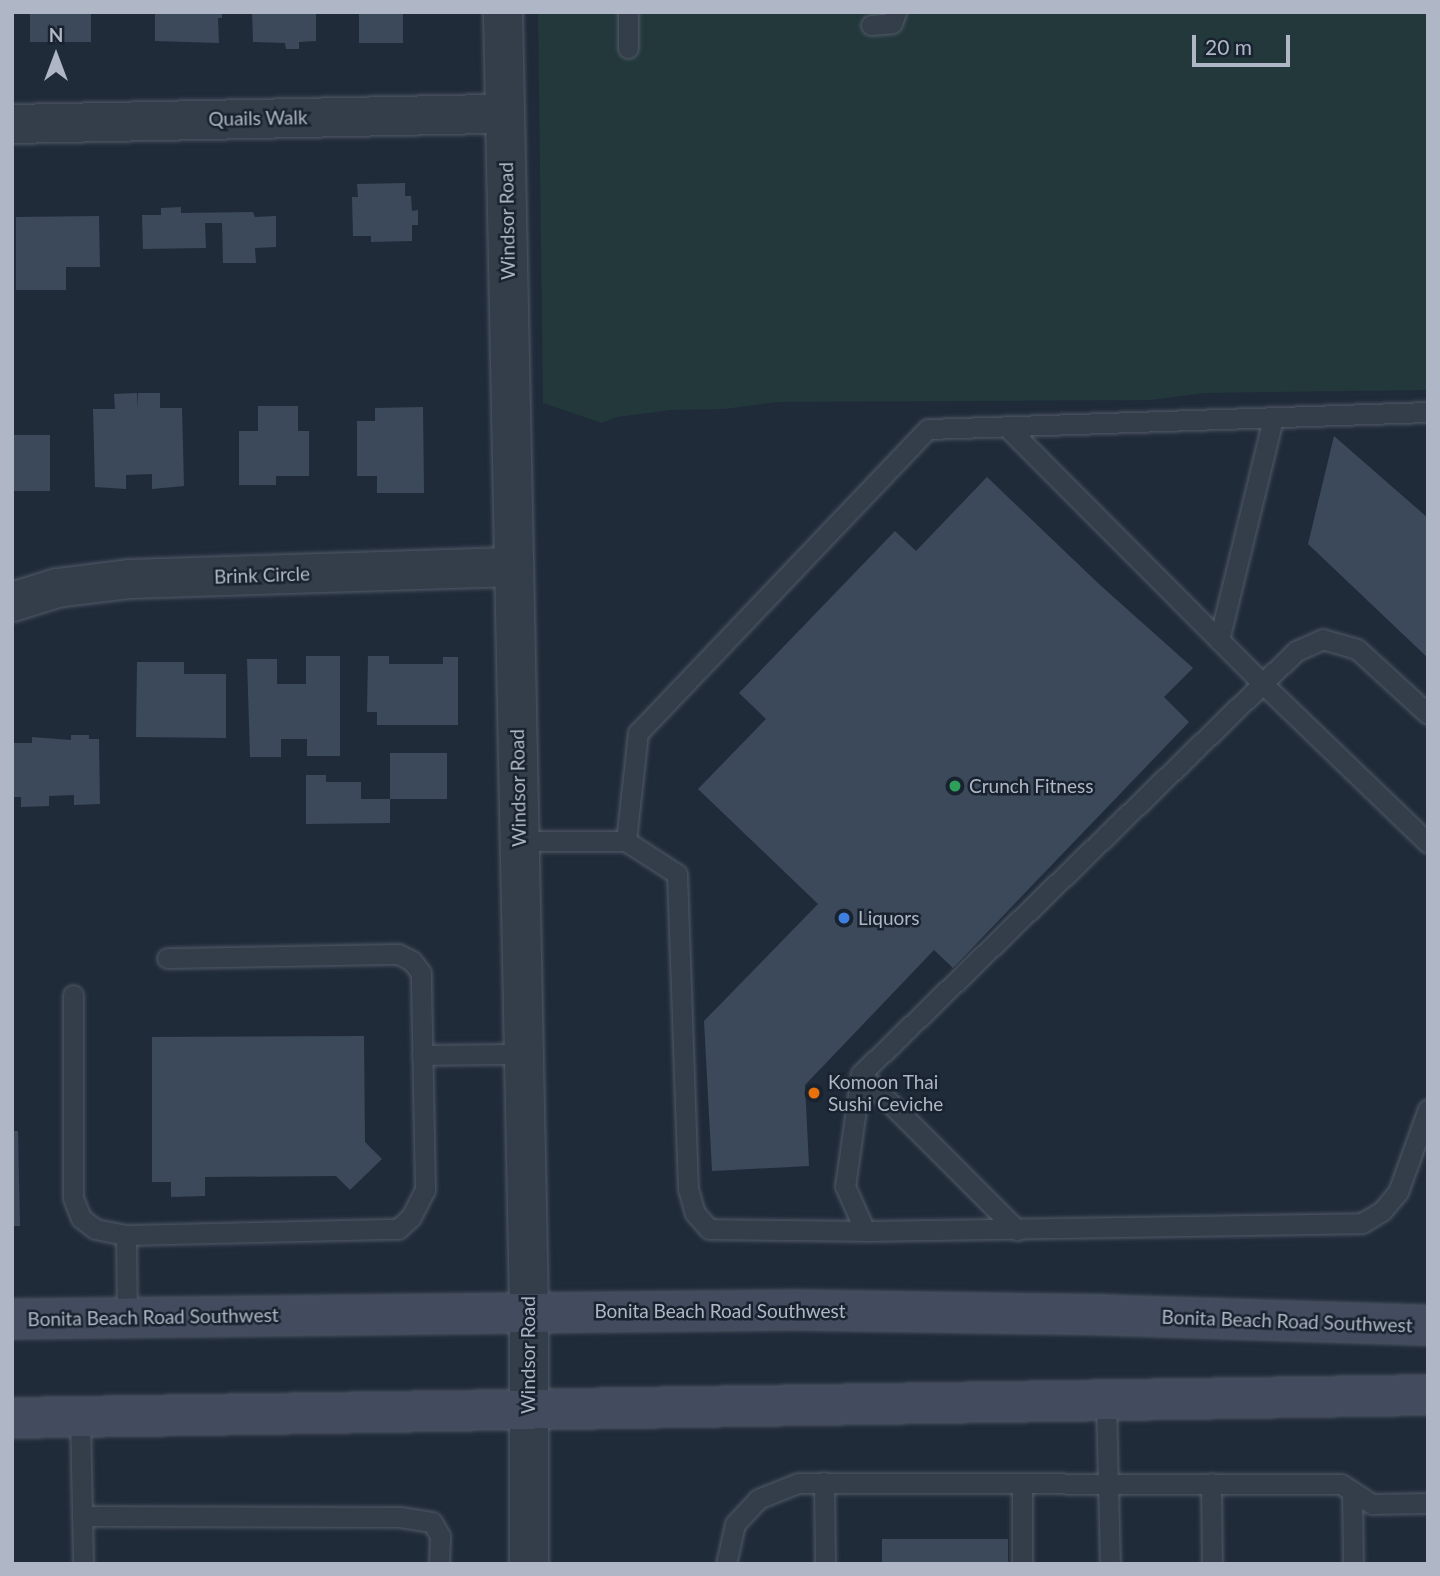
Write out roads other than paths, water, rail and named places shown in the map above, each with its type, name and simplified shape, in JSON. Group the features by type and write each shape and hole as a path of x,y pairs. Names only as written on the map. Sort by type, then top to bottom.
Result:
{"main road":[{"name":"Bonita Beach Road Southwest","path":"12,1319 824,1310 1428,1325"},
{"path":"12,1418 1428,1395"}],"street":[{"name":"Windsor Road","path":"503,12 529,1312 529,1564"},
{"name":"Quails Walk","path":"12,124 504,114"},
{"name":"Brink Circle","path":"12,602 57,588 130,579 514,568"}],"lane":[{"path":"628,12 628,48"},
{"path":"871,25 892,23 896,12"},
{"path":"626,841 638,733 928,429 1428,412"},
{"path":"1219,640 1273,418"},
{"path":"1007,427 1263,684 1428,843"},
{"path":"865,1231 845,1186 861,1074 1296,652 1323,639 1357,649 1428,714"},
{"path":"519,841 626,841 677,874 688,1189 695,1213 709,1229 1017,1230 1362,1223 1382,1211 1398,1192 1428,1109"},
{"path":"72,995 72,1198 81,1218 94,1229 126,1235 398,1229 411,1217 425,1190 421,973 412,961 398,954 167,958"},
{"path":"422,1055 524,1054"},
{"path":"861,1074 1017,1230"},
{"path":"126,1235 127,1318"},
{"path":"1107,1402 1110,1564"},
{"path":"80,1417 83,1564"},
{"path":"824,1482 825,1564"},
{"path":"726,1564 735,1524 758,1499 798,1483 1341,1484 1372,1504 1428,1503"},
{"path":"1021,1483 1022,1564"},
{"path":"1210,1483 1212,1564"},
{"path":"1352,1491 1353,1564"},
{"path":"82,1516 400,1517 432,1522 440,1536 439,1564"}],"place":[{"name":"Crunch Fitness","path":"955,786"},
{"name":"Liquors","path":"844,918"},
{"name":"Komoon Thai Sushi Ceviche","path":"814,1093"}]}
